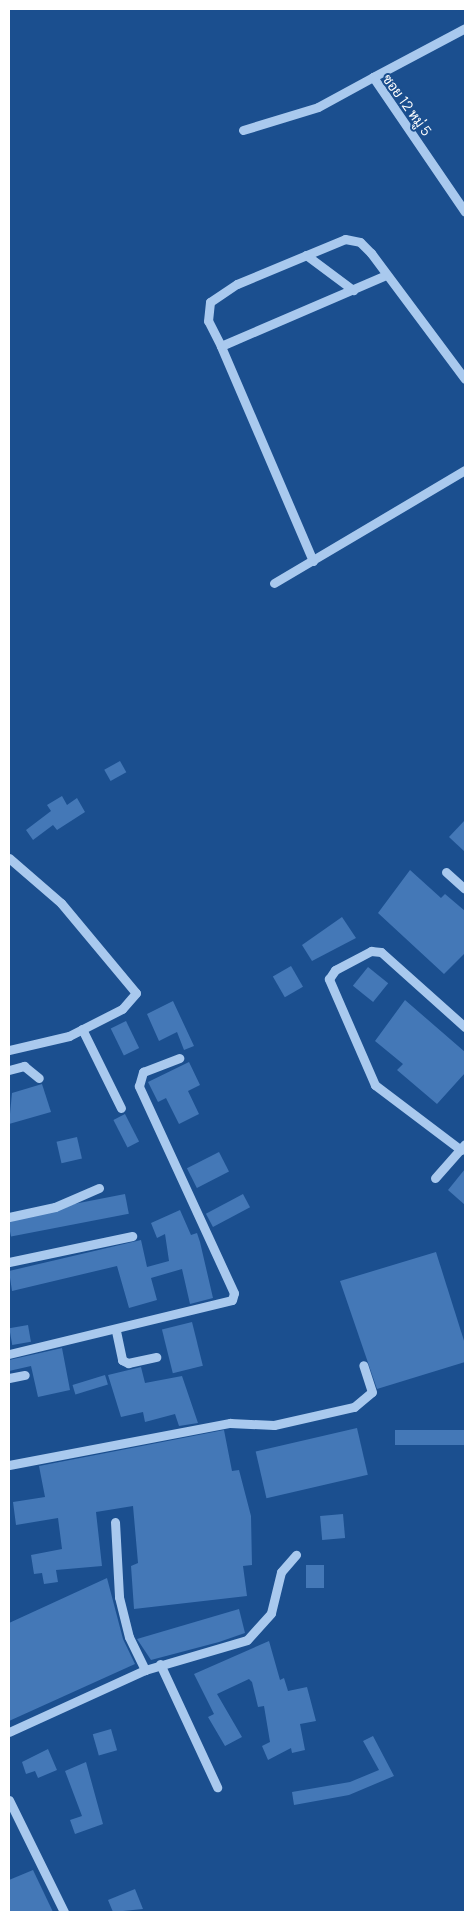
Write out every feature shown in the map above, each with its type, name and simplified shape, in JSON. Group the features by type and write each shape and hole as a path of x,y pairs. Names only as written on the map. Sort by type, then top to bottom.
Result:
{"street":[{"path":"373,77 465,28"},
{"name":"ซอย 12 หมู่ 5","path":"243,130 318,107 373,77 465,212"},
{"path":"313,561 222,346 208,321 210,302 237,284 345,239 360,242 465,379"},
{"path":"306,255 353,290"},
{"path":"222,346 386,275"},
{"path":"274,583 465,470"},
{"path":"9,858 62,903 133,985 132,1001 82,1029 9,1050"},
{"path":"446,872 465,889"},
{"path":"435,1178 463,1147 375,1085 329,979 335,970 353,960 371,951 381,952 465,1027"},
{"path":"82,1029 121,1108"},
{"path":"9,1354 116,1331 225,1304 234,1293 139,1086 143,1072 179,1058"},
{"path":"9,1070 24,1066 39,1078"},
{"path":"9,1217 55,1208 99,1188"},
{"path":"9,1262 132,1236"},
{"path":"116,1331 122,1360 128,1363 156,1357"},
{"path":"9,1465 230,1422 274,1425 354,1407 372,1392 363,1365"},
{"path":"9,1378 25,1375"},
{"path":"115,1522 119,1597 128,1637 145,1670"},
{"path":"9,1732 160,1664 247,1640 258,1632 271,1613 281,1572 296,1555"},
{"path":"160,1664 218,1787"},
{"path":"9,1800 64,1912"}],"building":[{"path":"120,761 126,772 111,781 104,770"},
{"path":"62,796 67,805 77,798 85,812 57,830 53,825 33,840 26,830 51,811 47,805"},
{"path":"465,820 465,852 449,837"},
{"path":"410,870 441,898 445,894 465,911 465,953 444,974 378,913"},
{"path":"342,917 356,938 312,961 302,945"},
{"path":"291,966 303,987 285,997 273,976"},
{"path":"368,967 388,983 373,1002 353,986"},
{"path":"405,1000 465,1052 465,1073 437,1104 397,1070 403,1064 375,1041"},
{"path":"173,1001 194,1046 184,1050 177,1032 159,1041 147,1014"},
{"path":"126,1021 139,1048 124,1055 111,1028"},
{"path":"189,1062 200,1085 188,1091 199,1114 179,1124 166,1098 158,1102 148,1082"},
{"path":"42,1084 51,1112 9,1124 12,1093"},
{"path":"125,1114 139,1142 127,1148 113,1120"},
{"path":"77,1137 82,1158 61,1163 57,1142"},
{"path":"219,1152 229,1172 197,1188 187,1168"},
{"path":"465,1169 465,1205 448,1190"},
{"path":"125,1194 129,1214 11,1237 9,1217"},
{"path":"243,1194 250,1207 213,1227 206,1214"},
{"path":"180,1210 191,1235 197,1233 213,1298 190,1304 182,1269 151,1278 157,1300 129,1308 117,1266 12,1291 9,1271 141,1240 147,1267 169,1261 165,1234 157,1238 151,1223"},
{"path":"436,1252 465,1344 465,1362 377,1389 340,1281"},
{"path":"192,1322 203,1366 173,1373 162,1329"},
{"path":"28,1325 31,1342 12,1345 9,1328"},
{"path":"62,1348 70,1390 38,1397 31,1366 9,1371 9,1360"},
{"path":"141,1367 145,1383 182,1376 198,1423 179,1426 175,1414 145,1422 143,1412 121,1417 108,1375"},
{"path":"105,1375 108,1385 75,1395 72,1385"},
{"path":"357,1428 368,1475 266,1498 256,1451"},
{"path":"224,1430 232,1471 239,1470 251,1516 252,1565 243,1566 247,1596 134,1609 131,1566 138,1563 133,1506 96,1512 102,1566 56,1570 58,1582 44,1584 42,1573 34,1574 31,1555 62,1549 58,1518 16,1525 13,1502 45,1497 39,1466"},
{"path":"395,1430 465,1430 465,1445 395,1445"},
{"path":"343,1514 345,1538 322,1540 320,1516"},
{"path":"306,1565 324,1565 324,1588 306,1588"},
{"path":"107,1578 123,1639 135,1664 9,1721 9,1623"},
{"path":"239,1609 245,1633 219,1642 151,1660 137,1639"},
{"path":"269,1641 280,1680 284,1678 288,1691 307,1687 316,1721 300,1724 305,1750 292,1753 291,1748 268,1760 262,1746 270,1742 264,1706 258,1707 252,1682 249,1679 217,1694 242,1737 225,1746 208,1717 214,1714 194,1674"},
{"path":"111,1729 117,1750 99,1755 93,1734"},
{"path":"373,1736 394,1776 349,1795 294,1805 292,1792 350,1782 379,1770 363,1741"},
{"path":"48,1749 57,1770 38,1778 35,1771 26,1774 22,1762"},
{"path":"86,1762 103,1824 75,1834 70,1820 82,1816 65,1771"},
{"path":"33,1870 53,1912 9,1912 9,1880"},
{"path":"135,1889 143,1909 113,1912 108,1900"}]}
